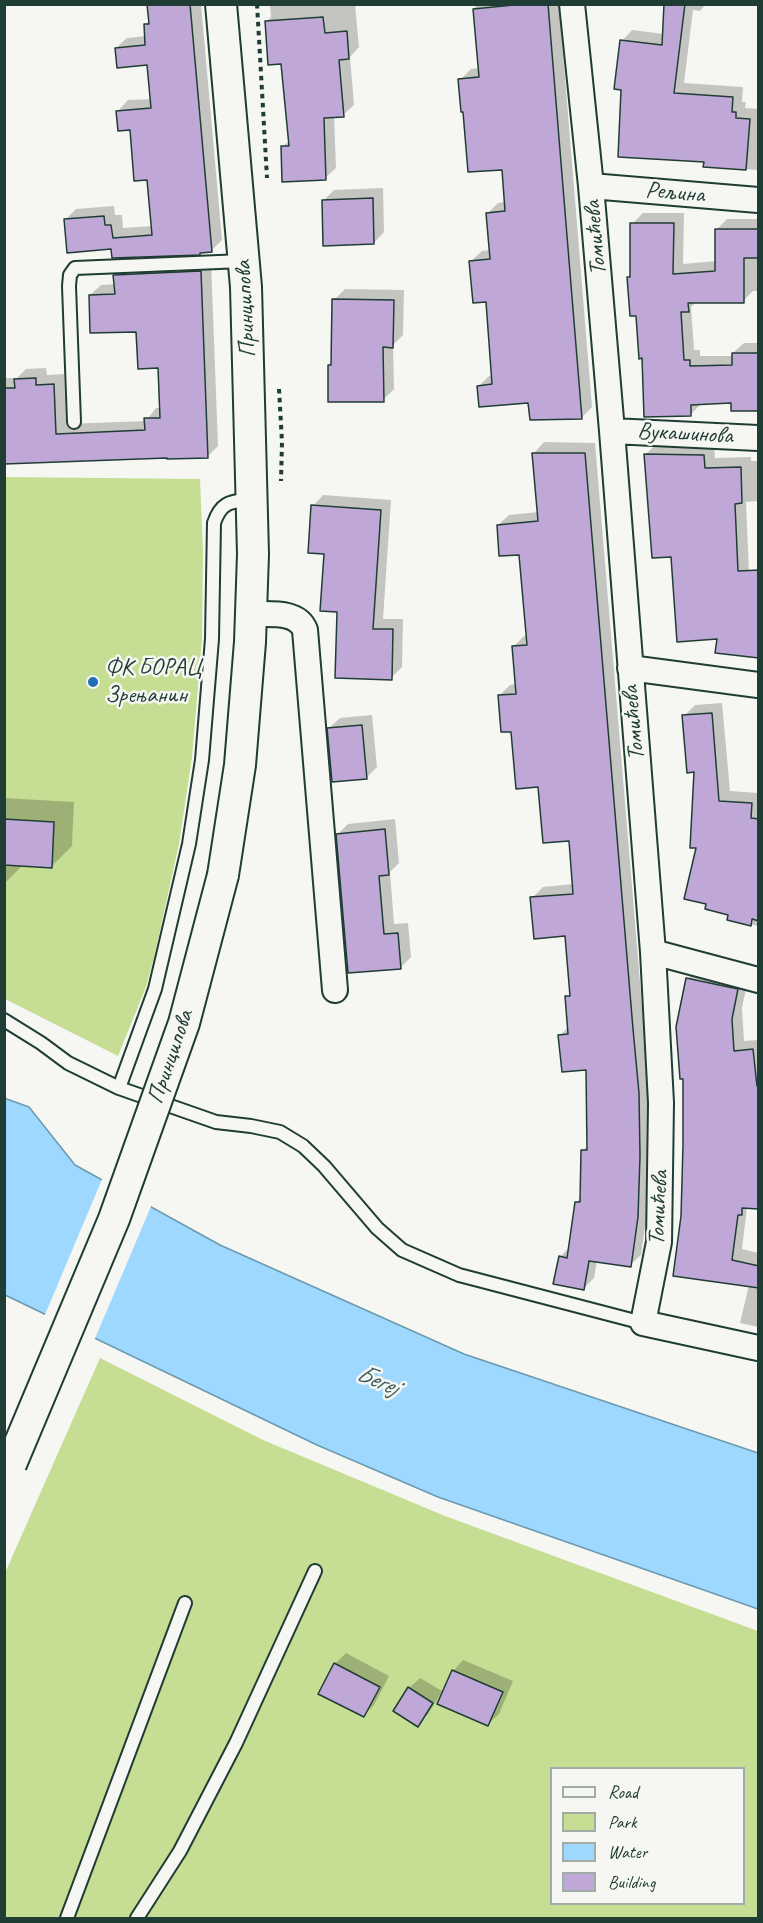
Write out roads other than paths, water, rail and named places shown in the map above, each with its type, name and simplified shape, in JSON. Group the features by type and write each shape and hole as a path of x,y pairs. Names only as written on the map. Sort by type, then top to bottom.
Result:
{"street":[{"name":"Принципова","path":"8,1471 114,1219 184,1023 223,875 240,765 250,642 252,499 244,261 221,4"},
{"name":"Томићева","path":"573,4 612,431 653,951 661,1103 661,1184 659,1242 643,1323"},
{"name":"Рељина","path":"591,186 759,200"},
{"name":"Вукашинова","path":"612,431 759,438"},
{"path":"251,614 293,617 302,624 305,630 335,990"},
{"path":"630,668 759,685"},
{"path":"653,951 759,980"},
{"path":"643,1323 759,1348"}],"lane":[{"path":"74,422 69,286 70,275 75,268 244,261"},
{"path":"119,1088 155,989 189,844 202,760 212,639 214,523 218,511 229,502 252,499"},
{"path":"4,1020 68,1063 119,1088 216,1122 280,1132 303,1146 324,1166 377,1228 402,1250 459,1275 643,1323"},
{"path":"137,1918 180,1851 236,1743 315,1571"},
{"path":"67,1918 185,1603"}],"water":[{"name":"Бегеј","path":"4,1098 29,1107 75,1165 220,1245 464,1354 758,1453 758,1609 438,1497 317,1445 5,1295"}],"place":[{"name":"ФК БОРАЦ Зрењанин","path":"93,682"}]}
